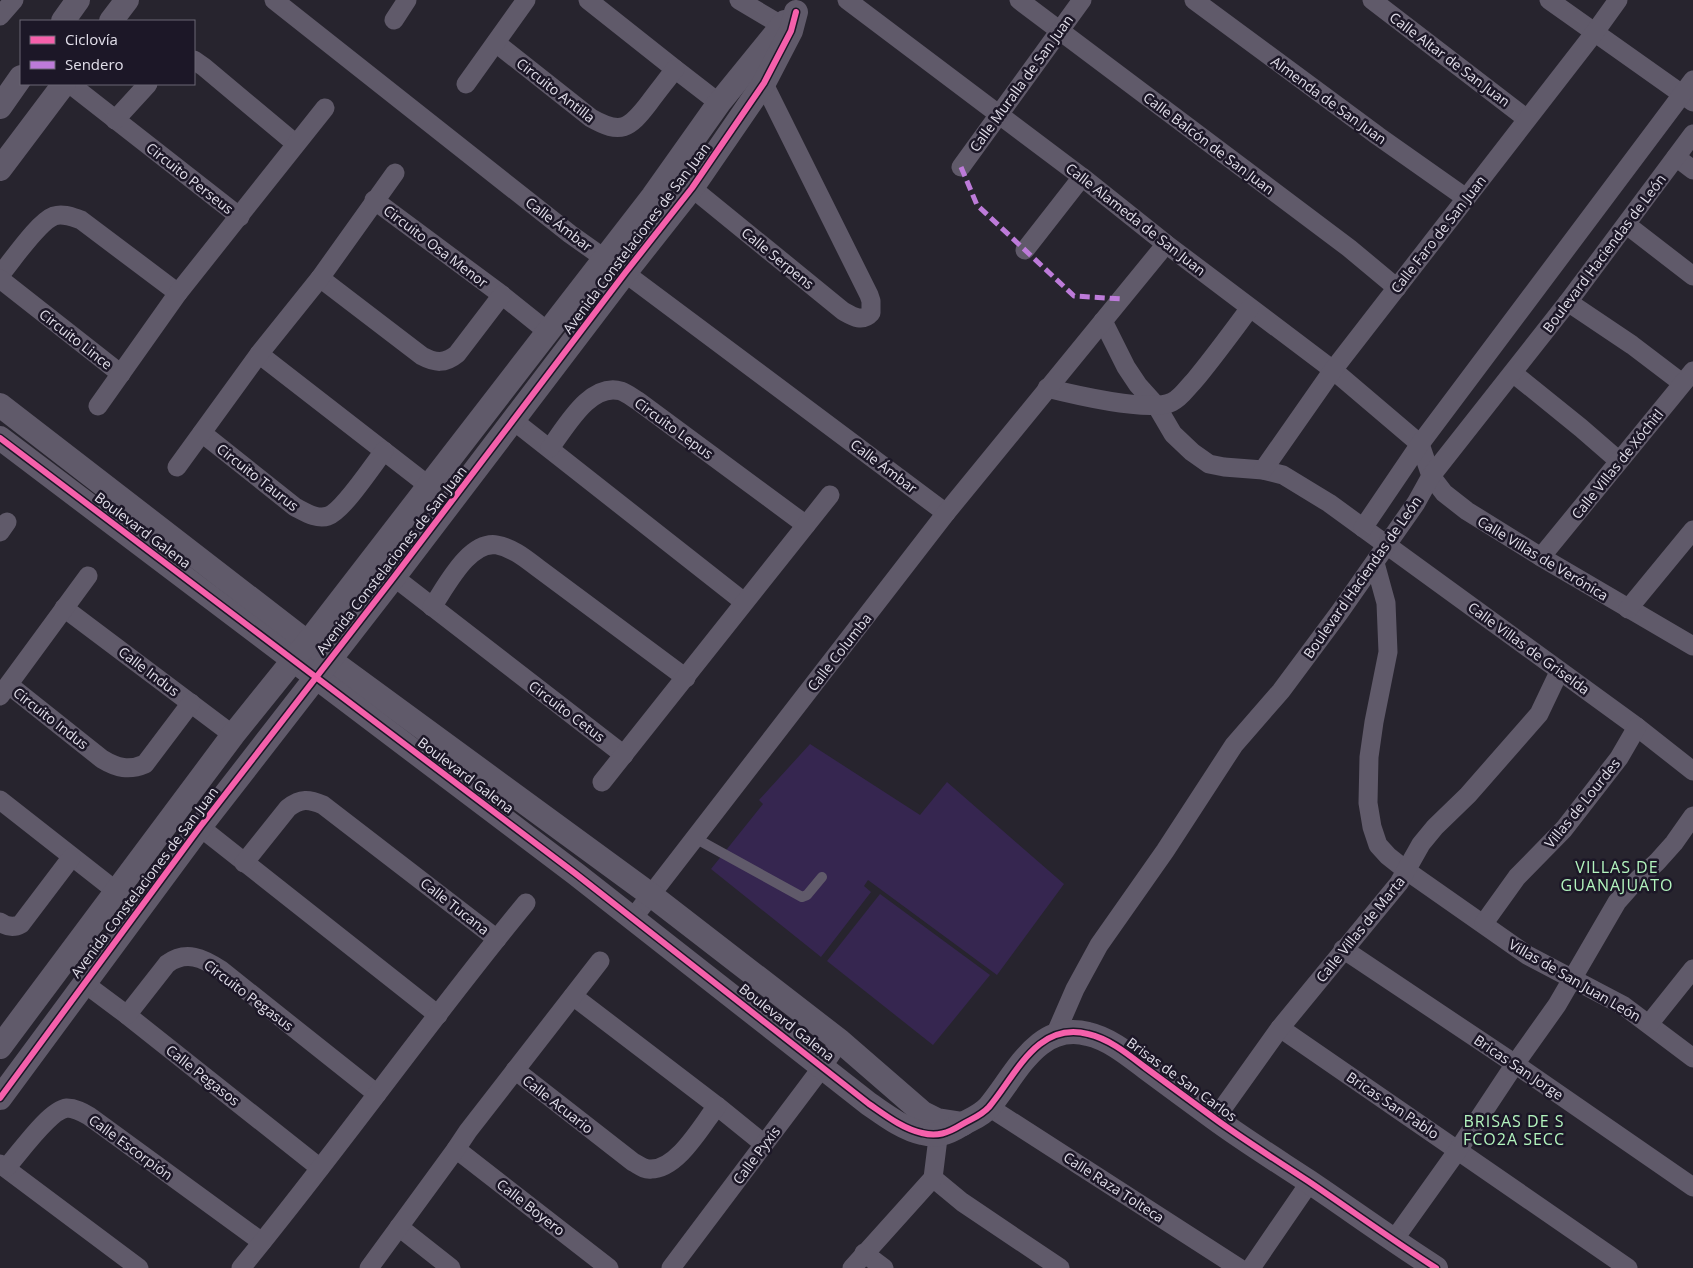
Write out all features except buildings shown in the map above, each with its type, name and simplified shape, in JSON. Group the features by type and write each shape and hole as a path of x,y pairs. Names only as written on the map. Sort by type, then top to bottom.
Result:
{"street":[{"path":"0,16 14,0"},
{"path":"63,20 78,0"},
{"path":"112,20 126,0"},
{"name":"Calle Ámbar","path":"274,0 570,234 605,258 946,513"},
{"path":"394,20 407,0"},
{"path":"466,84 526,0"},
{"path":"588,0 719,103"},
{"path":"739,0 793,17"},
{"name":"Calle Alameda de San Juan","path":"847,0 1082,177 1166,244 1333,370 1420,444"},
{"name":"Calle Balcón de San Juan","path":"1019,0 1349,248 1396,288"},
{"name":"Calle Muralla de San Juan","path":"961,167 1082,0"},
{"name":"Almenda de San Juan","path":"1194,0 1378,136 1466,198"},
{"name":"Calle Altar de San Juan","path":"1372,0 1527,119"},
{"path":"1549,0 1687,99"},
{"name":"Calle Faro de San Juan","path":"1263,470 1333,370 1618,0"},
{"name":"Avenida Constelaciones de San Juan","path":"0,1047 233,735 301,651 653,196 719,103 793,17"},
{"name":"Avenida Constelaciones de San Juan","path":"0,1098 200,827 692,188 764,83 793,17"},
{"name":"Circuito Antilla","path":"496,43 591,118 613,128 625,127 635,122 675,69"},
{"path":"195,61 296,144"},
{"path":"753,62 764,83"},
{"path":"0,107 20,79"},
{"name":"Boulevard Haciendas de León","path":"1363,528 1420,444 1687,99 1693,80"},
{"name":"Calle Serpens","path":"692,188 853,317 861,319 871,313 872,308 869,295 764,83"},
{"path":"0,169 63,85"},
{"name":"Circuito Perseus","path":"71,85 240,217 325,108"},
{"path":"115,120 147,85"},
{"name":"Boulevard Haciendas de León","path":"1055,1035 1075,989 1099,945 1165,851 1234,745 1281,690 1375,562 1416,503 1430,476 1568,302 1693,134"},
{"path":"1676,157 1693,170"},
{"path":"374,200 395,173"},
{"path":"1025,250 1082,177"},
{"name":"Circuito Osa Menor","path":"259,354 320,278 374,200 502,295 548,332"},
{"name":"Circuito Lince","path":"178,293 81,220 68,215 54,216 43,222 0,277 121,374 178,293 240,217"},
{"path":"1627,225 1693,276"},
{"name":"Calle Columba","path":"633,918 946,513 1166,244"},
{"name":"Circuito Osa Menor","path":"320,278 422,356 433,361 442,362 450,360 457,354 502,295"},
{"path":"1568,302 1632,345 1688,377"},
{"path":"1047,388 1086,398 1156,405 1170,403 1179,398 1209,363 1250,308"},
{"name":"Calle Villas de Griselda","path":"1103,321 1126,367 1138,385 1156,405 1173,434 1192,452 1209,464 1263,470 1283,475 1329,503 1388,544 1637,727 1693,771"},
{"path":"177,467 259,354 429,486"},
{"path":"1512,373 1619,461"},
{"path":"98,406 121,374"},
{"name":"Calle Villas de Xóchitl","path":"1541,557 1688,377"},
{"name":"Circuito Lepus","path":"550,448 582,406 595,394 607,389 622,391 806,524"},
{"name":"Boulevard Galena","path":"0,405 301,651 633,918 869,1104 891,1118 936,1125"},
{"path":"514,420 744,602"},
{"name":"Circuito Taurus","path":"202,433 295,507 308,515 319,517 328,516 340,508 384,451"},
{"name":"Boulevard Galena","path":"0,438 301,651"},
{"name":"Calle Villas de Verónica","path":"1420,444 1430,476 1444,493 1467,511 1628,609 1693,646"},
{"path":"602,782 830,494"},
{"path":"1628,609 1693,530"},
{"path":"432,607 472,552 486,545 497,545 514,551 686,678"},
{"name":"Villas de San Juan León","path":"1375,562 1386,602 1388,652 1370,748 1368,803 1378,845 1388,856 1407,871 1527,954 1624,1006 1693,1058"},
{"name":"Circuito Indus","path":"88,576 4,690 102,759 124,769 136,768 145,764 191,703"},
{"name":"Circuito Cetus","path":"394,577 624,755"},
{"name":"Calle Indus","path":"64,608 233,735"},
{"name":"Boulevard Galena","path":"323,668 651,895 840,1041 936,1125"},
{"name":"Calle Villas de Marta","path":"1215,1119 1280,1028 1343,949 1389,896 1407,871 1420,844 1468,795 1539,714 1560,672"},
{"name":"Villas de Lourdes","path":"1484,923 1517,877 1564,829 1619,758 1637,727"},
{"path":"0,800 71,858 116,891"},
{"name":"Calle Tucana","path":"244,863 288,808 297,801 313,800 323,805 497,939 438,1015"},
{"path":"1393,1240 1458,1150 1557,1005 1617,902 1632,884 1662,856 1693,816"},
{"path":"200,827 438,1015 241,1268"},
{"path":"0,922 10,927 16,927 21,924 71,858"},
{"path":"497,939 526,903"},
{"name":"Bricas San Jorge","path":"1343,949 1515,1064 1693,1187"},
{"name":"Circuito Pegasus","path":"127,1015 167,964 175,958 194,956 208,961 221,970 377,1094"},
{"name":"Calle Acuario","path":"600,961 515,1070 633,1162 652,1170 660,1168 678,1158 717,1106"},
{"path":"1649,1024 1693,969"},
{"name":"Calle Pegasos","path":"84,984 127,1015 320,1168"},
{"path":"573,996 764,1144"},
{"name":"Bricas San Pablo","path":"1280,1028 1628,1268"},
{"name":"Brisas de San Carlos","path":"936,1125 980,1116 1034,1049 1055,1035 1073,1032 1088,1034 1105,1040 1123,1052 1215,1119 1436,1268"},
{"name":"Calle Pyxis","path":"671,1268 840,1041"},
{"path":"369,1268 468,1131 515,1070"},
{"name":"Calle Raza Tolteca","path":"989,1107 1239,1268"},
{"name":"Calle Escorpión","path":"139,1268 3,1166 51,1115 66,1108 75,1109 88,1116 262,1242"},
{"path":"852,1268 933,1178 936,1125"},
{"name":"Calle Boyero","path":"456,1149 605,1267"},
{"path":"933,1178 962,1202 1060,1268"},
{"path":"1251,1268 1310,1182"},
{"path":"399,1226 451,1268"},
{"path":"864,1253 884,1268"}],"lane":[{"path":"695,838 802,897 807,895 822,877"}],"shaded area":[{"path":"810,744 920,815 947,782 1064,884 997,975 868,880 864,886 871,892 821,957 711,869 763,804 759,800"},
{"path":"880,894 990,975 933,1045 827,961"}],"marked path":[{"path":"961,167 977,205 1074,296 1122,299"}],"cycle path":[{"path":"0,1098 200,827 692,188 764,83 791,31 796,12"},
{"path":"0,438 576,874 869,1104 894,1121 915,1131 927,1134 942,1134 952,1130 986,1110 1019,1066 1041,1043 1055,1035 1070,1032 1096,1036 1119,1048 1237,1134 1436,1268"}],"district":[{"name":"VILLAS DE GUANAJUATO","path":"1617,876"},
{"name":"BRISAS DE S FCO2A SECC","path":"1514,1130"}]}
